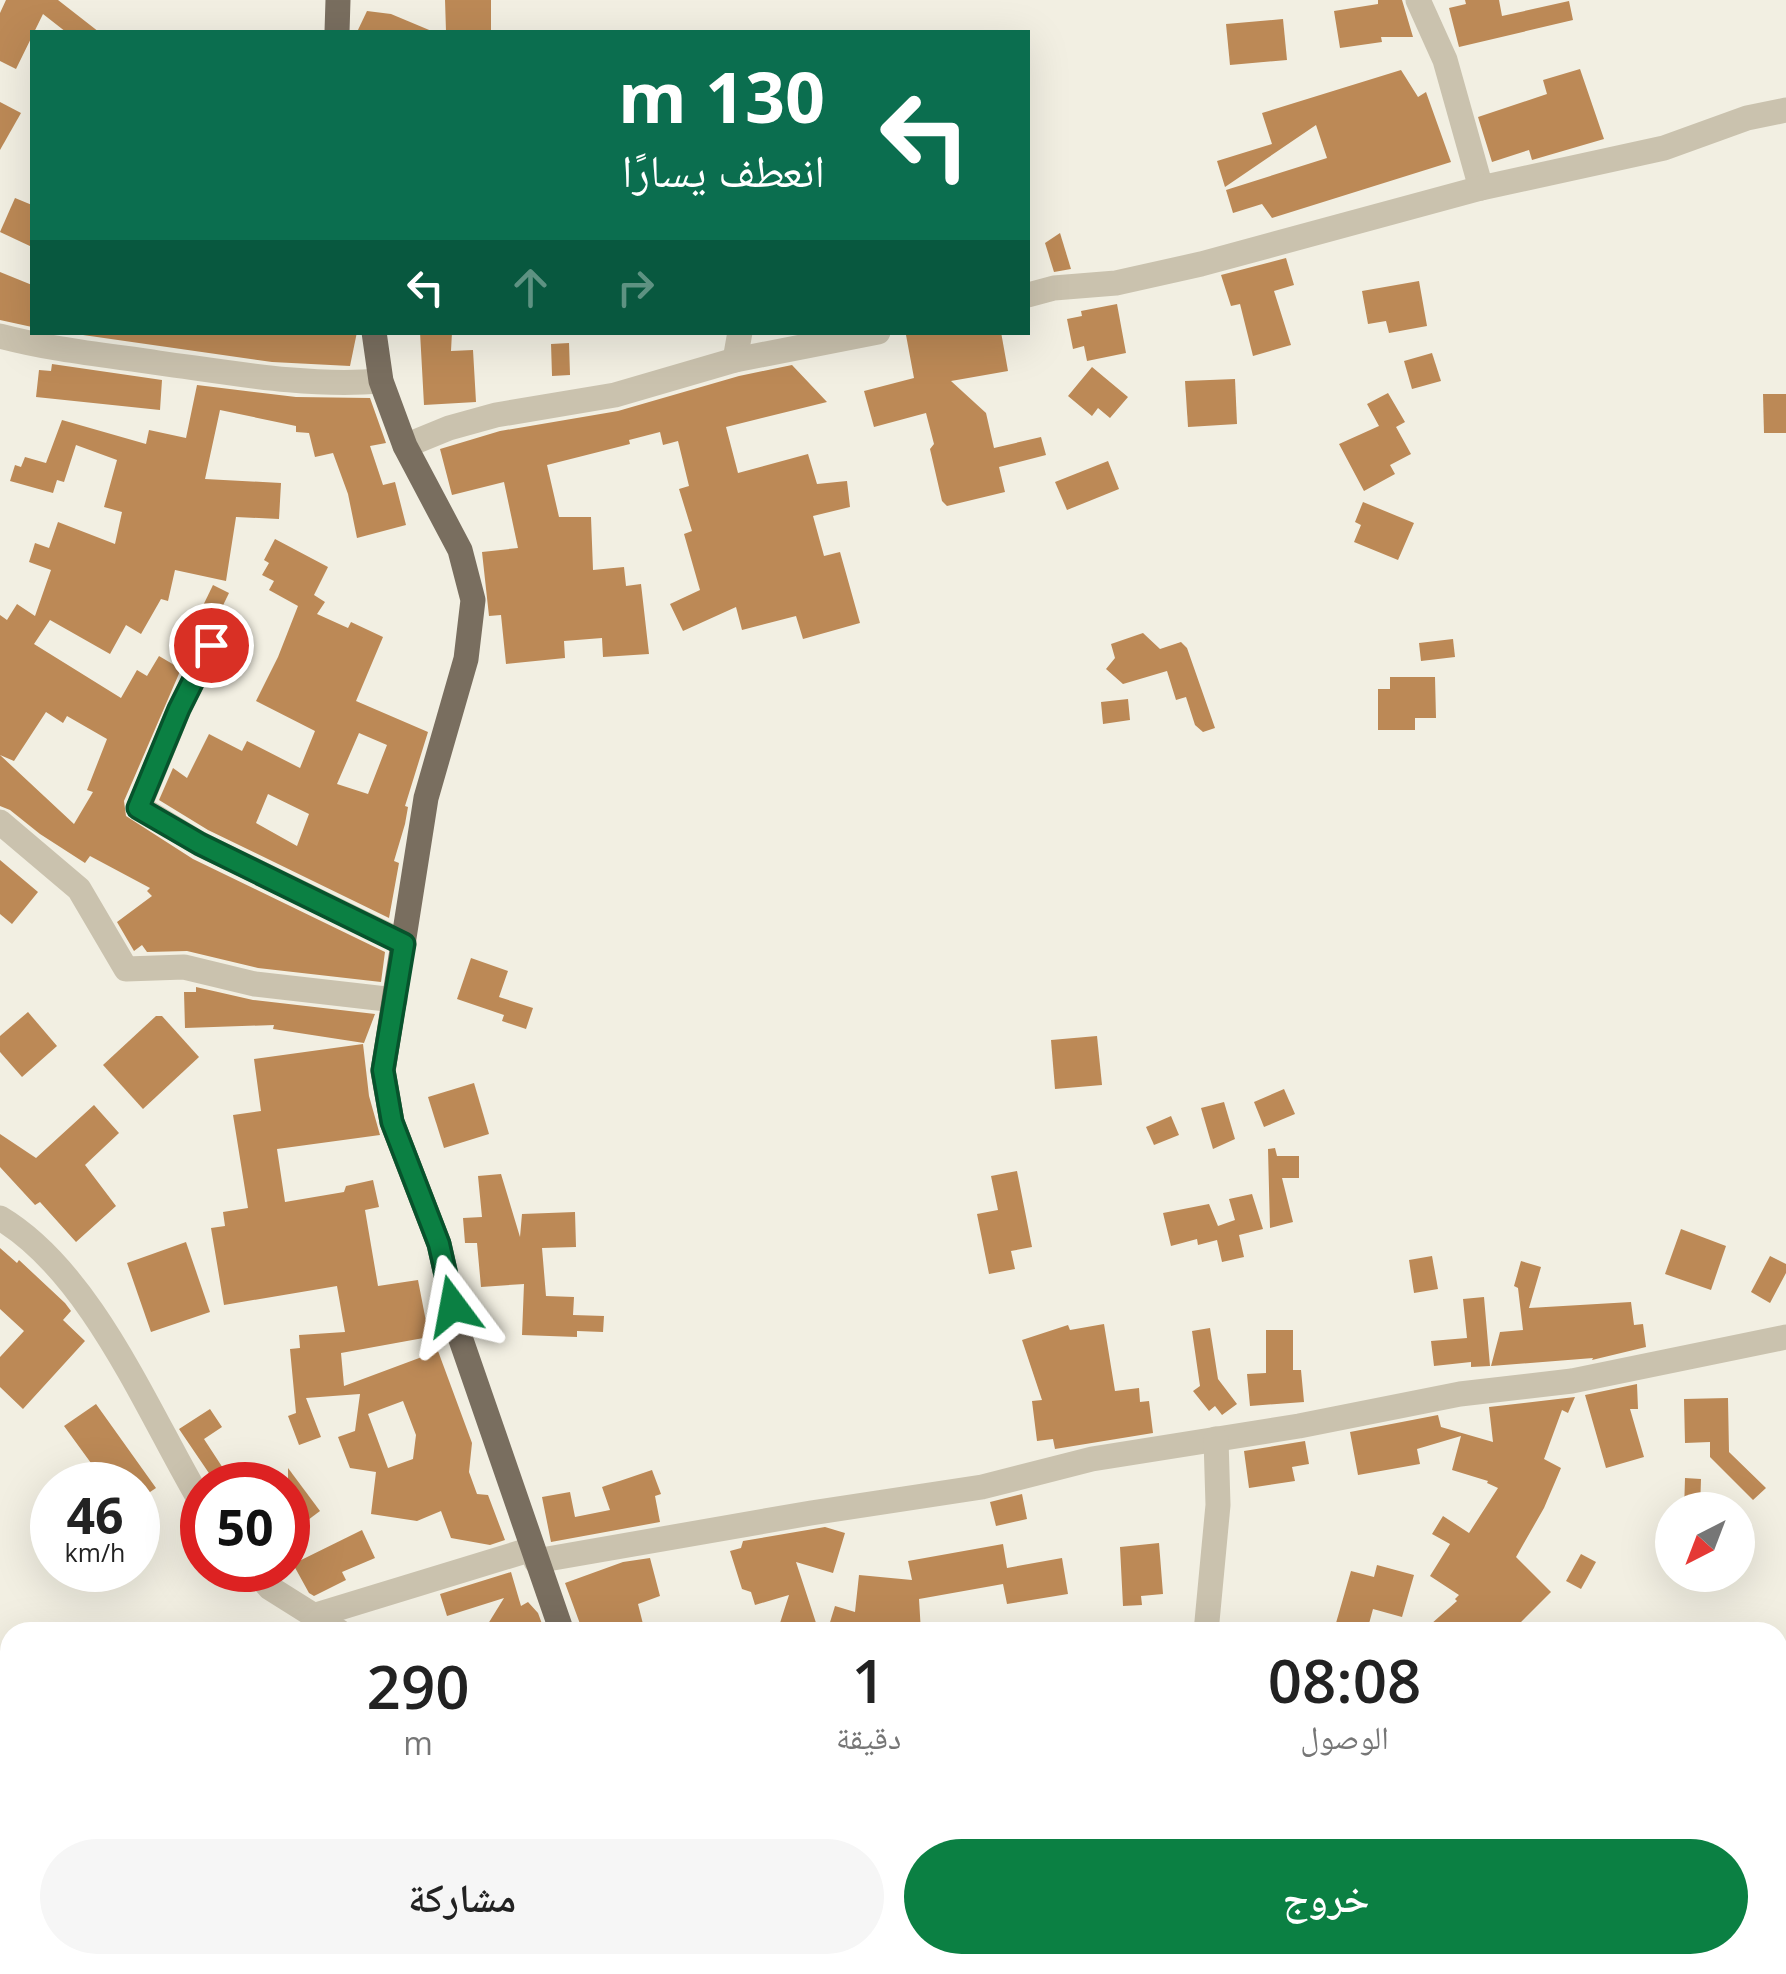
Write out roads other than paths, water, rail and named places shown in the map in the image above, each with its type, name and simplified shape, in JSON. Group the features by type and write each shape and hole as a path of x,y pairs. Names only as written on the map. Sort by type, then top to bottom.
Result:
{"main road":[{"path":"336,30 338,0"},
{"path":"374,335 382,381 405,446 460,550 472,600 466,659 426,798 383,1070 392,1122 439,1244 460,1337 558,1622"}],"street":[{"path":"1418,0 1445,60 1480,188"},
{"path":"1030,294 1116,283 1201,264 1480,188 1664,148 1748,118 1786,110"},
{"path":"735,360 739,335"},
{"path":"405,446 496,414 615,395 735,360 863,335"},
{"path":"0,336 47,348 225,373 332,385 382,381"},
{"path":"211,645 179,709 138,808 200,844 404,944"},
{"path":"0,822 78,889 126,969 184,968 255,984 395,1000"},
{"path":"0,1218 56,1262 108,1338 180,1465"},
{"path":"314,1616 534,1555 982,1487 1092,1459 1460,1394 1572,1381 1786,1337"},
{"path":"1207,1622 1218,1506 1216,1439"},
{"path":"276,1592 324,1622"}]}
